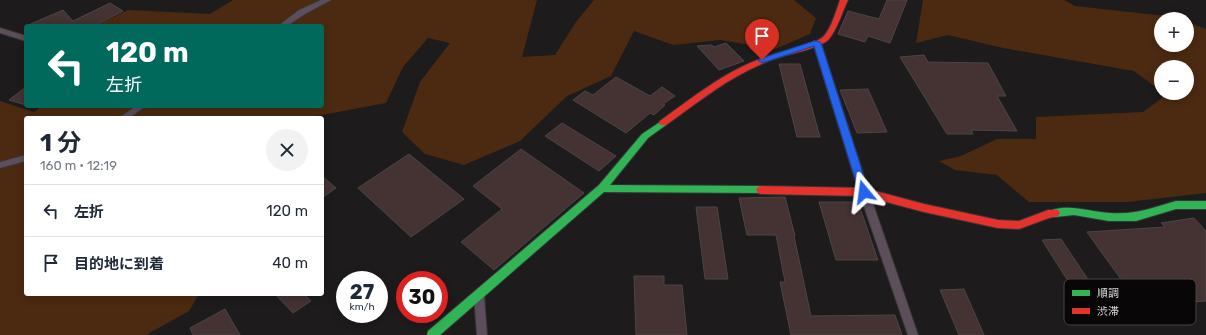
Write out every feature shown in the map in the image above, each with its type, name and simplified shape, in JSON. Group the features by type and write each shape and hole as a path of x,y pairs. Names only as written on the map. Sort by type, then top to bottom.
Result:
{"street":[{"path":"285,24 302,12 327,0"},
{"path":"432,335 602,188 645,136 726,78 744,68 762,60 817,43 826,38 844,0"},
{"path":"0,30 24,38"},
{"path":"817,43 864,192 913,335"},
{"path":"126,116 139,108"},
{"path":"0,165 24,159"},
{"path":"602,188 864,192 924,208 998,224 1019,225 1048,214 1074,211 1109,217 1136,217 1176,204 1206,205"},
{"path":"480,295 482,335"}],"shaded area":[{"path":"233,0 537,0 522,57 555,55 576,22 594,0 794,0 816,18 810,34 775,49 720,40 673,45 634,31 611,76 567,96 520,141 464,165 425,154 402,132 420,82 450,43 428,38 403,67 386,103 317,116 24,116 24,296 198,296 189,311 146,335 0,335 0,101 34,112 39,108 324,108 324,24 99,24 128,10 210,14"},
{"path":"923,0 1064,0 1075,6 1154,15 1154,52 1194,52 1194,25 1206,29 1206,193 1127,202 1029,202 997,175 955,170 939,161 961,156 997,139 1036,139 1036,117 1143,112 1159,100 1194,100 1194,60 1154,60 1154,86 1134,71 1003,48 948,35 916,43"}],"building":[{"path":"887,0 907,0 890,43 868,36 865,42 838,34 848,11 879,19"},
{"path":"110,3 123,11 98,24 31,24 63,10 73,21"},
{"path":"726,43 744,61 719,70 697,46 712,45 714,47"},
{"path":"924,55 928,62 988,63 1006,96 997,96 1017,131 971,130 973,134 947,134 900,57"},
{"path":"779,64 800,64 820,137 797,137"},
{"path":"616,77 650,96 662,87 675,96 663,104 665,105 654,115 650,113 626,133 573,100 585,91 593,95"},
{"path":"24,89 24,104 9,100"},
{"path":"868,89 887,132 857,133 840,90"},
{"path":"562,123 616,156 599,171 545,136"},
{"path":"521,149 584,193 494,270 461,242 502,209 473,186"},
{"path":"409,154 464,199 411,237 358,188"},
{"path":"324,178 336,188 324,197"},
{"path":"785,197 795,236 811,316 895,315 902,335 791,335 780,282 785,282 776,235 747,235 739,198"},
{"path":"819,202 858,202 878,260 836,260"},
{"path":"696,207 717,207 728,279 705,279"},
{"path":"1194,218 1206,231 1206,301 1196,302 1196,279 1121,279 1087,232 1165,227 1161,223"},
{"path":"1061,239 1088,279 1067,279 1042,240"},
{"path":"634,276 664,276 664,285 682,285 687,335 636,335"},
{"path":"964,289 984,335 959,335 940,290"},
{"path":"277,296 306,296 311,301 293,313"},
{"path":"225,309 240,335 193,335 190,328"}],"traffic: fast":[{"path":"432,335 602,188 645,136 663,123"},
{"path":"602,188 761,190"},
{"path":"1055,213 1074,211 1109,217 1136,217 1176,205 1206,205"}],"traffic: jam":[{"path":"663,123 726,78 744,68 762,60 808,47 826,38 834,24 844,0"},
{"path":"761,190 864,192 924,208 998,224 1019,225 1048,214 1055,213"}],"route":[{"path":"762,60 817,43 854,155 864,192"}]}
